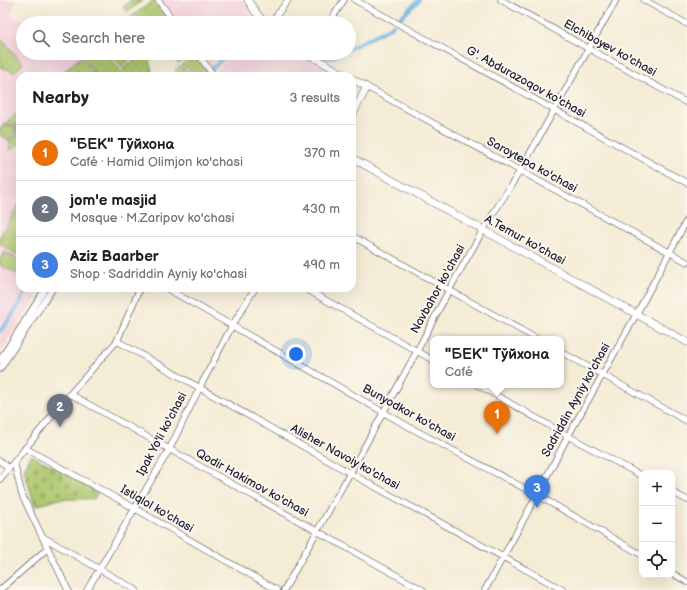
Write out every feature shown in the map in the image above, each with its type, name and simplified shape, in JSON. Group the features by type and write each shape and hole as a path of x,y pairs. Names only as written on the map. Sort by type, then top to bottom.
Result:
{"main road":[{"path":"248,0 260,16"},
{"path":"318,60 340,72"},
{"path":"356,81 367,87 356,108"},
{"name":"A.Temur ko'chasi","path":"356,160 687,342"}],"street":[{"path":"158,0 170,16"},
{"path":"276,16 288,0"},
{"path":"334,16 344,0"},
{"name":"G'. Abdurazoqov ko'chasi","path":"355,0 687,183"},
{"name":"Elchiboyev ko'chasi","path":"501,0 687,104"},
{"name":"Navbahor ko'chasi","path":"284,590 350,474 449,290 483,230 555,111 588,48 616,0"},
{"path":"644,0 687,24"},
{"path":"203,60 212,72"},
{"name":"Saroytepa ko'chasi","path":"367,87 687,262"},
{"name":"Sadriddin Ayniy ko'chasi","path":"485,590 687,220"},
{"path":"356,238 532,336"},
{"path":"0,360 43,292"},
{"path":"0,370 50,292"},
{"path":"0,479 70,394 117,341 138,292"},
{"name":"Bunyodkor ko'chasi","path":"173,292 383,412 537,495 639,553"},
{"name":"Ipak Yo'li ko'chasi","path":"87,590 169,450 232,326 253,292"},
{"path":"311,292 430,358"},
{"name":"Alisher Navoiy ko'chasi","path":"117,341 350,474 563,590"},
{"path":"564,354 687,421"},
{"path":"483,388 639,474"},
{"name":"Qodir Hakimov ko'chasi","path":"70,394 423,590"},
{"name":"Istiqlol ko'chasi","path":"25,448 134,508 277,590"},
{"path":"0,461 9,468"},
{"path":"14,462 22,495 68,590"},
{"path":"675,494 687,500"},
{"path":"42,536 136,590"},
{"path":"0,590 48,548"},
{"path":"675,575 687,582"}],"shaded area":[{"path":"0,0 16,0 11,15 16,20 16,60 85,60 95,72 16,72 16,292 39,292 0,353"},
{"path":"159,0 243,0 253,16 172,16"},
{"path":"206,60 215,60 210,65"},
{"path":"227,60 311,60 333,72 214,72"}],"green space":[{"path":"131,0 143,0 127,12 123,7"},
{"path":"154,0 166,16 132,16"},
{"path":"2,39 16,56 16,60 20,60 23,64 14,72 0,67 0,41"},
{"path":"77,60 83,60 93,72 65,72 64,71"},
{"path":"86,60 112,60 122,72 95,72"},
{"path":"116,60 128,60 121,66"},
{"path":"149,60 152,72 125,72 122,68 134,61"},
{"path":"173,60 183,60 179,63"},
{"path":"187,60 200,60 208,71 194,72 181,65"},
{"path":"179,66 190,72 176,72 175,70"},
{"path":"16,114 16,124 2,126"},
{"path":"14,126 16,134 8,140 0,135 0,128"},
{"path":"16,136 16,146 11,150 9,141"},
{"path":"16,210 16,254 0,244 0,236"},
{"path":"4,252 16,258 16,273 0,265 0,260"},
{"path":"31,455 94,488 98,492 94,499 60,499 35,506 24,470"}],"waterway":[{"path":"398,20 419,0"},
{"path":"356,45 393,25"},
{"path":"208,72 221,60"},
{"path":"0,331 11,317 27,292"}],"place":[{"name":"jom'e masjid","path":"60,427"},
{"name":"\"БЕК\" Тўйхона","path":"497,434"},
{"name":"Aziz Baarber","path":"537,508"}]}
